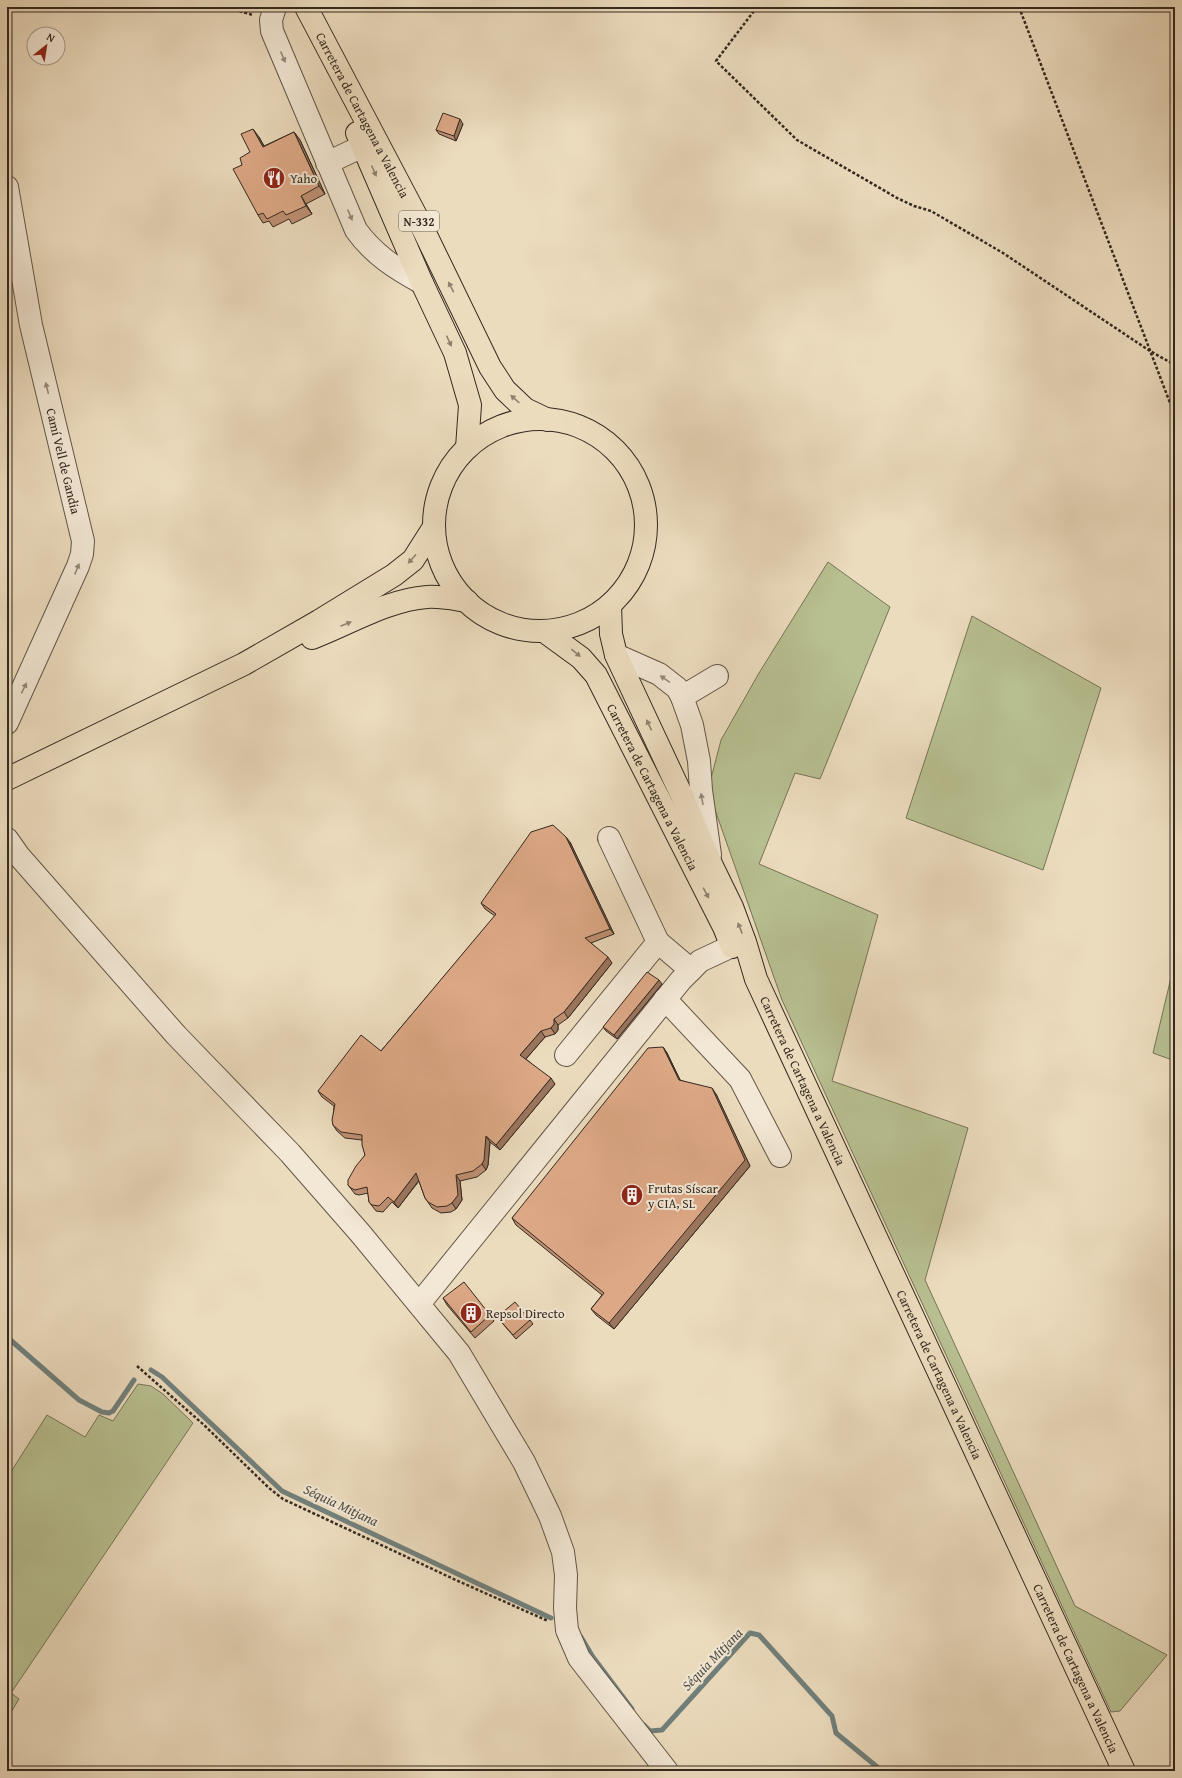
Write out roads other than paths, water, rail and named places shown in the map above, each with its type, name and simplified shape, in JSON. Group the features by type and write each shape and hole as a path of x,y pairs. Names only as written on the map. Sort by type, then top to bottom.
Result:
{"main road":[{"name":"Carretera de Cartagena a Valencia","path":"305,7 422,283 455,353 470,405 467,448"},
{"name":"Carretera de Cartagena a Valencia","path":"305,7 423,229 490,367 505,390 525,409 548,420"},
{"path":"530,420 548,420 585,429 616,451 628,466 637,483 643,501 646,520 645,539 634,575 623,591 610,605 595,616 579,624 562,629 544,631 523,630 503,624 483,614 467,602 453,586 443,567 436,548 434,527 435,509 444,481 455,461 467,448 481,437 502,426 530,420"},
{"path":"7,778 244,664 319,621 394,575 413,560 434,527"},
{"path":"244,664 324,633 387,606 428,597 467,602"},
{"name":"Carretera de Cartagena a Valencia","path":"610,605 611,634 616,655 732,907 745,942 756,979 1124,1771"},
{"name":"Carretera de Cartagena a Valencia","path":"544,631 581,658 596,676 724,927 732,946 756,979"}],"street":[{"path":"273,14 272,31 356,230 366,244 392,267 422,283"},
{"path":"327,163 363,146"},
{"name":"Camí Vell de Gandia","path":"7,187 31,326 83,541 82,554 78,566 7,723"},
{"path":"616,655 659,674 676,688 682,697 692,725 699,761 701,790 712,866"},
{"path":"682,697 717,676"},
{"path":"609,838 658,942 691,970"},
{"path":"7,839 19,856 176,1035 290,1152 360,1233 459,1353 524,1462 550,1516 563,1552 566,1575 565,1608 567,1630 579,1658 667,1771"},
{"path":"566,1055 658,942"},
{"path":"419,1304 665,999 700,961 732,946"},
{"path":"665,999 740,1079 780,1156"}],"waterway":[{"name":"Séquia Mitjana","path":"7,1337 79,1400 102,1412 109,1413 113,1411 134,1380"},
{"name":"Séquia Mitjana","path":"151,1370 162,1377 282,1491 551,1618"},
{"name":"Séquia Mitjana","path":"644,1725 650,1731 662,1730 750,1633 759,1635 832,1716 836,1733 882,1771"},
{"name":"Séquia Mitjana","path":"581,1637 593,1657 632,1709"}],"place":[{"name":"Yaho","path":"274,178"},
{"name":"Frutas Síscar y CIA, SL","path":"632,1195"},
{"name":"Repsol Directo","path":"471,1313"}]}
